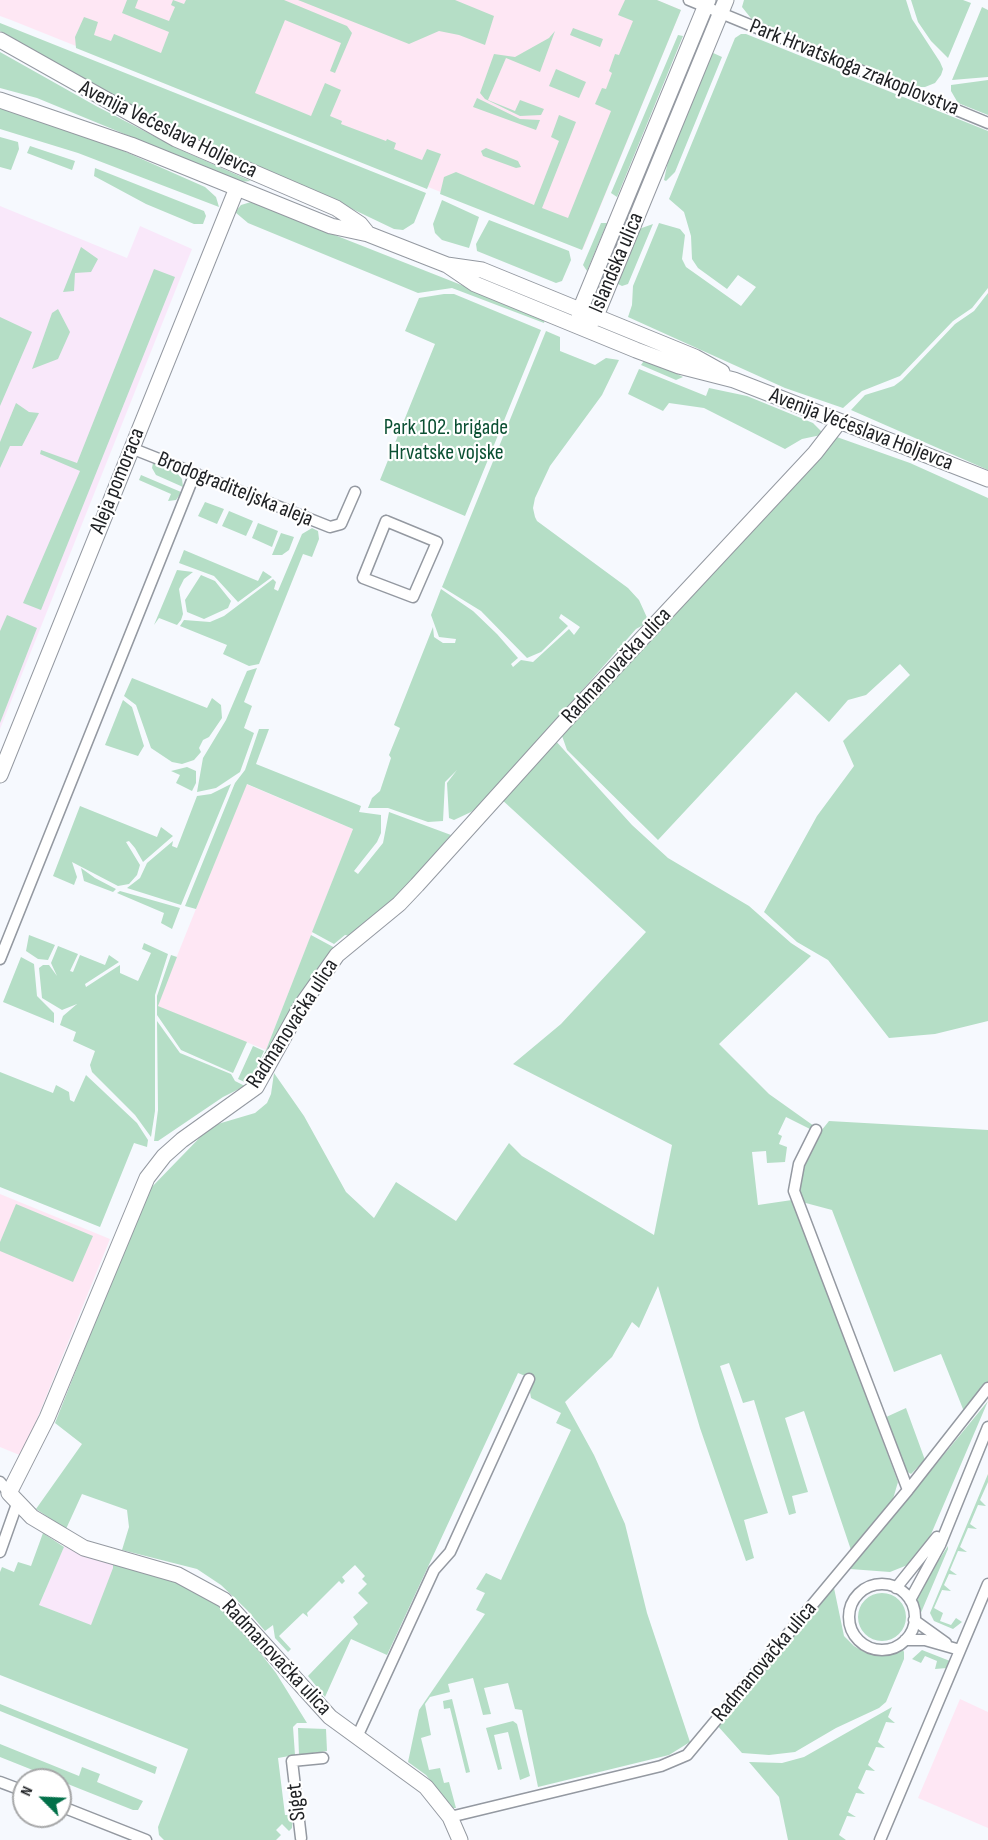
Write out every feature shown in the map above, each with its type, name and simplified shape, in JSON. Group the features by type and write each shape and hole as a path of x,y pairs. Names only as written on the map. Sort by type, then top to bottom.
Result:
{"street":[{"name":"Park Hrvatskoga zrakoplovstva","path":"689,0 724,7 988,123"},
{"name":"Islandska ulica","path":"706,3 580,310 582,327 589,325 596,316 724,7"},
{"name":"Avenija Većeslava Holjevca","path":"0,40 176,139 336,208 360,224 368,234"},
{"name":"Avenija Većeslava Holjevca","path":"0,100 98,133 331,226 368,234 447,266 475,284 671,363 734,380 988,479"},
{"path":"237,188 269,184 292,189"},
{"name":"Aleja pomoraca","path":"0,775 237,188"},
{"name":"Avenija Većeslava Holjevca","path":"447,266 482,270 695,357 734,380"},
{"name":"Radmanovačka ulica","path":"460,1840 450,1817 426,1787 319,1706 241,1617 214,1593 178,1575 88,1550 32,1516 9,1493 47,1418 147,1178 182,1140 256,1087 301,1006 343,949 405,897 566,720 809,460 839,422"},
{"name":"Brodograditeljska aleja","path":"131,448 332,527 343,520 355,492"},
{"path":"0,959 195,473"},
{"path":"386,521 437,542 413,597 363,578 386,521"},
{"path":"816,1131 799,1164 794,1191 908,1490"},
{"name":"Radmanovačka ulica","path":"357,1737 434,1569 450,1552 529,1379"},
{"name":"Radmanovačka ulica","path":"450,1817 661,1767 687,1755 908,1490 988,1388"},
{"path":"910,1600 939,1545 988,1427"},
{"path":"0,1552 9,1493"},
{"path":"896,1588 933,1543 949,1518"},
{"path":"880,1840 988,1584"},
{"path":"885,1585 896,1588 910,1600 914,1620 905,1640 896,1647 875,1649 865,1645 851,1628 850,1607 864,1589 885,1585"},
{"path":"914,1620 949,1645 960,1650"},
{"path":"905,1640 949,1645"},
{"name":"Siget","path":"304,1839 292,1761 323,1758"},
{"path":"72,1811 146,1840"},
{"path":"288,1840 304,1839"}],"shaded area":[{"path":"0,0 657,0 681,10 583,249 0,16"},
{"path":"0,206 127,258 140,226 192,249 0,729"},
{"path":"246,784 353,829 266,1050 157,1006"},
{"path":"0,1194 110,1239 22,1456 0,1447"},
{"path":"65,1544 113,1564 114,1567 91,1626 39,1605"},
{"path":"960,1699 988,1712 988,1828 918,1798"}],"green space":[{"path":"127,0 138,0 135,8 169,21 175,7 171,5 173,0 184,4 186,0 284,0 347,26 352,33 335,73 330,71 341,43 285,20 255,93 311,116 325,83 341,90 330,116 342,121 341,124 396,143 394,149 422,160 427,149 441,154 427,189 76,48 75,37 84,17 98,22 94,35 111,41 114,34 161,53 169,32 122,13"},
{"path":"298,0 455,0 494,16 485,45 459,35 439,31 409,44"},
{"path":"625,0 657,0 681,10 582,250 440,194 444,177 456,172 534,205 559,141 551,137 559,115 576,122 542,208 568,218 611,111 595,104 602,88 606,89 612,73 609,71 615,54 619,55 633,21 618,15"},
{"path":"744,0 906,0 912,19 940,62 943,69 941,75 935,83 918,87 754,22 742,7"},
{"path":"911,0 963,0 971,3 948,58 931,41 918,22"},
{"path":"982,7 988,10 988,77 952,80"},
{"path":"0,23 426,193 414,223 403,230 394,229 323,195 189,139 0,31"},
{"path":"573,28 603,39 600,47 570,35"},
{"path":"555,31 540,72 506,58 488,100 515,111 520,100 544,109 541,115 520,116 485,99 480,93 494,54 515,57 549,38"},
{"path":"746,34 988,131 988,288 972,308 953,321 900,376 862,391 843,408 785,388 628,317 632,305 633,286 659,223 680,229 685,235 682,259 686,267 741,306 756,287 738,275 727,289 698,268 692,259 691,236 684,212 669,199 735,38"},
{"path":"678,35 683,36 617,197 611,193"},
{"path":"697,45 700,46 605,279 602,278"},
{"path":"0,52 181,150 251,181 241,182 37,98 0,88"},
{"path":"711,52 722,57 675,172 666,181 664,180 668,161"},
{"path":"556,69 586,82 579,98 549,86"},
{"path":"988,80 988,115 958,103 951,91 951,85"},
{"path":"477,98 520,119 540,120 536,130 473,107"},
{"path":"0,108 110,145 205,187 216,197 219,207 78,153 0,129"},
{"path":"0,137 18,142 19,149 11,170 0,167"},
{"path":"30,146 75,161 72,170 27,153"},
{"path":"486,148 518,161 521,167 516,168 483,156 481,151"},
{"path":"95,168 204,211 206,216 203,224 194,224 146,204 94,176"},
{"path":"442,200 479,217 469,248 442,240 435,233 433,224"},
{"path":"251,202 545,318 544,323 452,288 418,293 248,223 235,212 241,205"},
{"path":"489,220 569,251 571,260 562,281 556,283 477,251 476,244"},
{"path":"601,223 607,223 587,271 583,265"},
{"path":"653,224 628,284 622,286 616,283 639,229"},
{"path":"81,247 98,259 91,272 75,273 74,291 63,292"},
{"path":"154,269 175,277 41,610 23,603 80,471 40,454 41,450 77,463"},
{"path":"988,293 988,470 851,410 865,395 894,386 902,380 955,324 974,311"},
{"name":"Park 102. brigade Hrvatske vojske","path":"454,294 541,330 465,516 380,480 435,344 405,331 419,298"},
{"path":"58,309 70,332 58,359 32,369 52,313"},
{"path":"0,317 32,332 0,406"},
{"path":"546,331 560,337 560,351 595,365 606,358 619,360 602,395 550,466 535,498 533,508 535,517 537,521 628,588 639,600 649,622 636,629 485,801 471,812 454,820 449,818 447,783 457,770 445,782 443,821 428,822 388,808 368,808 372,798 380,791 391,758 389,755 400,728 394,725 433,627 434,637 443,643 455,643 456,639 439,637 431,615 441,589 473,611 497,634 518,658 511,664 513,667 521,660 533,662 569,629 574,635 580,627 561,614 559,618 568,626 541,652 527,658 481,611 442,587"},
{"path":"646,358 683,377 676,380 641,365"},
{"path":"639,369 706,396 709,388 747,396 813,423 822,432 821,435 802,439 785,449 704,408 669,403 663,411 628,394"},
{"path":"16,403 29,412 39,413 22,446 10,446 0,468 0,442"},
{"path":"834,436 910,463 988,498 988,1021 935,1034 889,1038 828,960 797,942 764,912 817,816 854,766 843,741 910,675 900,664 866,695 848,700 829,722 796,692 658,840 567,750 561,733"},
{"path":"153,463 177,473 182,479 183,487 156,475 152,468"},
{"path":"141,475 181,493 176,500 168,501 171,494 139,480"},
{"path":"205,502 224,509 217,524 198,516"},
{"path":"229,511 253,521 246,536 222,526"},
{"path":"258,523 278,531 272,547 252,538"},
{"path":"312,528 318,531 319,539 312,557 303,554 259,664 249,666 223,654 227,645 180,626 184,620 210,622 224,616 273,579 276,582 274,589 278,591 302,534"},
{"path":"281,533 294,537 289,550 282,555 272,555"},
{"path":"184,550 258,581 263,571 272,577 238,602 214,576 179,563"},
{"path":"177,570 193,572 184,579 179,589 183,614 181,620 177,625 159,618 154,625"},
{"path":"201,575 215,581 231,601 228,608 204,619 187,612 185,600"},
{"path":"7,615 37,628 0,723 0,631"},
{"path":"257,668 244,702 252,706 244,728 254,733 240,772 216,788 197,792 203,758 226,720 247,671"},
{"path":"132,678 207,708 212,698 221,705 222,718 209,737 203,740 199,748 201,752 194,760 182,764 172,762 151,748 136,705 124,696"},
{"path":"123,700 132,707 144,746 138,756 105,745"},
{"path":"259,729 269,729 256,764 361,806 359,812 381,815 381,833 377,842 354,871 358,874 383,843 389,812 451,835 391,903 350,936 345,935 334,944 312,932 353,829 247,784 196,909 185,906 235,783 245,770"},
{"path":"554,739 632,825 668,858 749,906 791,943 811,956 719,1044 769,1094 814,1126 812,1130 786,1117 778,1134 782,1136 779,1144 787,1147 785,1162 767,1163 766,1151 752,1152 758,1205 792,1200 898,1482 893,1499 851,1550 804,1411 785,1418 808,1492 792,1496 796,1513 789,1515 754,1400 743,1403 729,1363 720,1366 768,1513 744,1520 754,1558 746,1561 700,1428 658,1286 639,1328 632,1322 612,1357 565,1402 594,1455 625,1524 647,1613 690,1742 669,1755 538,1787 522,1710 515,1709 508,1683 484,1688 491,1714 483,1715 473,1678 448,1684 450,1692 430,1697 425,1704 431,1735 421,1738 429,1770 440,1768 444,1783 449,1782 456,1808 453,1808 426,1775 408,1762 419,1710 485,1614 476,1610 485,1593 476,1589 486,1573 501,1580 571,1430 556,1423 561,1413 531,1398 530,1392 535,1380 518,1373 387,1655 351,1639 325,1697 308,1676 358,1624 353,1617 368,1603 358,1593 367,1584 362,1579 365,1576 355,1565 342,1577 345,1581 342,1584 339,1581 307,1613 308,1617 303,1613 279,1636 291,1649 288,1652 275,1638 273,1625 265,1631 221,1585 197,1569 122,1550 129,1527 127,1510 82,1494 66,1529 36,1509 82,1444 55,1423 147,1192 211,1126 255,1113 267,1103 271,1094 274,1073 304,1116 346,1192 374,1218 396,1182 456,1221 509,1143 522,1156 654,1235 672,1145 513,1064 561,1024 646,932 500,798"},
{"path":"187,767 196,771 196,783 192,791 176,783 180,775 171,771"},
{"path":"231,784 181,905 127,888 140,878 147,863 173,841 172,846 177,848 197,796 211,794"},
{"path":"80,806 157,837 161,827 173,836 143,862 135,848 129,841 126,842 140,865 137,875 129,884 118,886 72,862 77,877 74,885 53,876"},
{"path":"81,868 116,889 113,892 84,881"},
{"path":"120,891 180,908 172,929 161,923 164,913 117,893"},
{"path":"29,935 55,945 48,960 38,959 26,951"},
{"path":"311,935 337,949 251,1085 238,1079 253,1046 264,1051 250,1082 266,1050"},
{"path":"144,943 168,954 155,995 155,1111 151,1137 135,1115 92,1072 90,1065 95,1051 73,1041 76,1032 60,1025 63,1016 77,1004 62,1010 42,998 39,968 49,965 57,976 51,963 58,946 78,954 70,971 73,972 80,955 105,965 109,955 119,962 85,984 86,987 120,965 120,973 138,981 151,953 142,949"},
{"path":"171,955 177,957 158,1006 247,1042 233,1073 181,1050 157,1015 157,996"},
{"path":"21,957 34,964 37,996 54,1013 54,1023 3,1002"},
{"path":"157,1021 180,1053 231,1074 235,1081 245,1086 223,1097 158,1141 154,1141 158,1110"},
{"path":"0,1072 53,1093 56,1085 69,1092 70,1100 74,1102 86,1075 137,1123 148,1140 147,1147 134,1143 100,1227 0,1187"},
{"path":"829,1121 988,1130 988,1383 965,1414 941,1354 894,1372 832,1210 802,1202 798,1185 804,1163"},
{"path":"16,1204 93,1236 73,1282 0,1251 0,1242"},
{"path":"988,1401 920,1560 890,1572 850,1569"},
{"path":"906,1408 925,1460 911,1474 904,1470 884,1418"},
{"path":"988,1474 988,1482 980,1500 986,1506 978,1505 970,1524 977,1529 968,1528 960,1547 967,1552 958,1551 950,1570 957,1575 949,1574 944,1585 951,1591 942,1590 934,1608 943,1613 940,1621 951,1625 956,1618 962,1622 953,1629 934,1621 930,1613"},
{"path":"43,1533 64,1547 39,1605 91,1625 113,1564 178,1581 213,1599 240,1627 276,1673 307,1723 297,1723 293,1727 295,1755 278,1758 285,1815 293,1815 292,1828 289,1831 282,1824 276,1830 281,1835 276,1840 164,1840 159,1835 158,1827 188,1749 0,1675 0,1572 2,1567 14,1572 18,1562 31,1566"},
{"path":"948,1546 920,1615 917,1602 918,1592"},
{"path":"834,1588 844,1636 854,1646 866,1653 880,1654 902,1648 904,1652 904,1659 886,1702 879,1708 836,1728 795,1752 769,1755 742,1753 716,1724 727,1718 774,1653"},
{"path":"877,1593 887,1593 899,1600 906,1612 906,1622 899,1634 887,1641 877,1641 862,1630 858,1622 858,1612 869,1597"},
{"path":"922,1650 950,1661 947,1668 935,1669 937,1661 925,1656 921,1663 912,1659"},
{"path":"452,1699 470,1772 466,1773 450,1708 444,1709 443,1701"},
{"path":"0,1704 157,1767 155,1774 0,1711"},
{"path":"892,1707 888,1717 895,1723 886,1722 878,1742 885,1748 876,1747 868,1765 875,1771 866,1770 858,1788 865,1794 856,1793 848,1812 856,1817 847,1816 839,1835 846,1840 788,1840 779,1797 749,1762 782,1763 804,1757"},
{"path":"513,1721 517,1724 530,1776 520,1780 508,1732 494,1735 502,1769 498,1770 486,1728"},
{"path":"298,1728 326,1729 327,1751 299,1755"},
{"path":"0,1744 59,1768 28,1768 0,1757"},
{"path":"82,1767 100,1774 97,1782 143,1801 138,1810 72,1786 72,1773 79,1776"}]}
